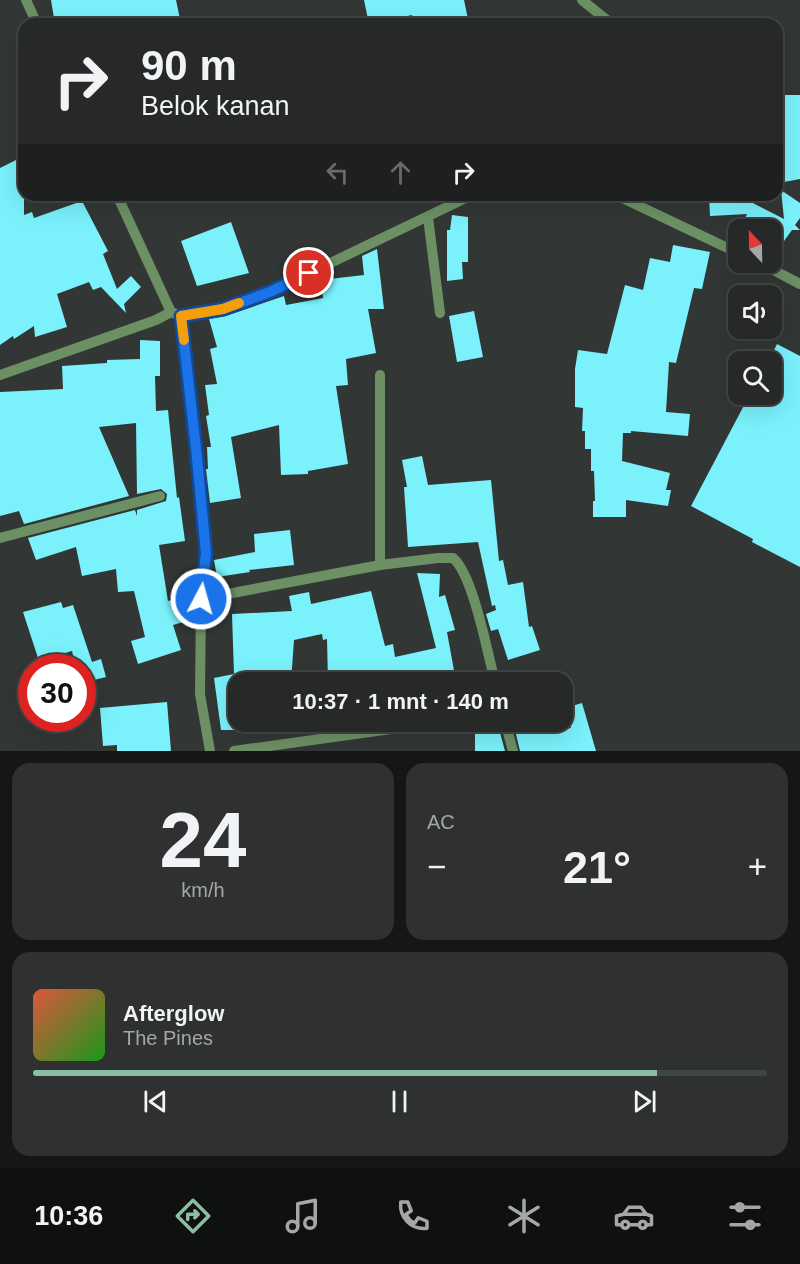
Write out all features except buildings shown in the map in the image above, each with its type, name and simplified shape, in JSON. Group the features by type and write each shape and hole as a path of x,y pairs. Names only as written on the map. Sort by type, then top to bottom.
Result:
{"street":[{"path":"26,0 34,18"},
{"path":"582,0 604,18"},
{"path":"120,201 176,314 196,448 206,553 201,599 200,694 210,751"},
{"path":"1,372 176,314 223,309 270,292 461,201"},
{"path":"632,201 728,248"},
{"path":"428,218 440,313"},
{"path":"779,273 800,284"},
{"path":"380,375 380,565"},
{"path":"0,538 160,496"},
{"path":"201,599 380,565 453,558 458,562 475,604 492,672"},
{"path":"234,751 370,732"},
{"path":"508,732 513,751"}],"slow traffic":[{"path":"184,340 181,316 223,309 239,303"}],"route":[{"path":"201,599 206,553 181,316 223,309 270,292 309,273"}]}
